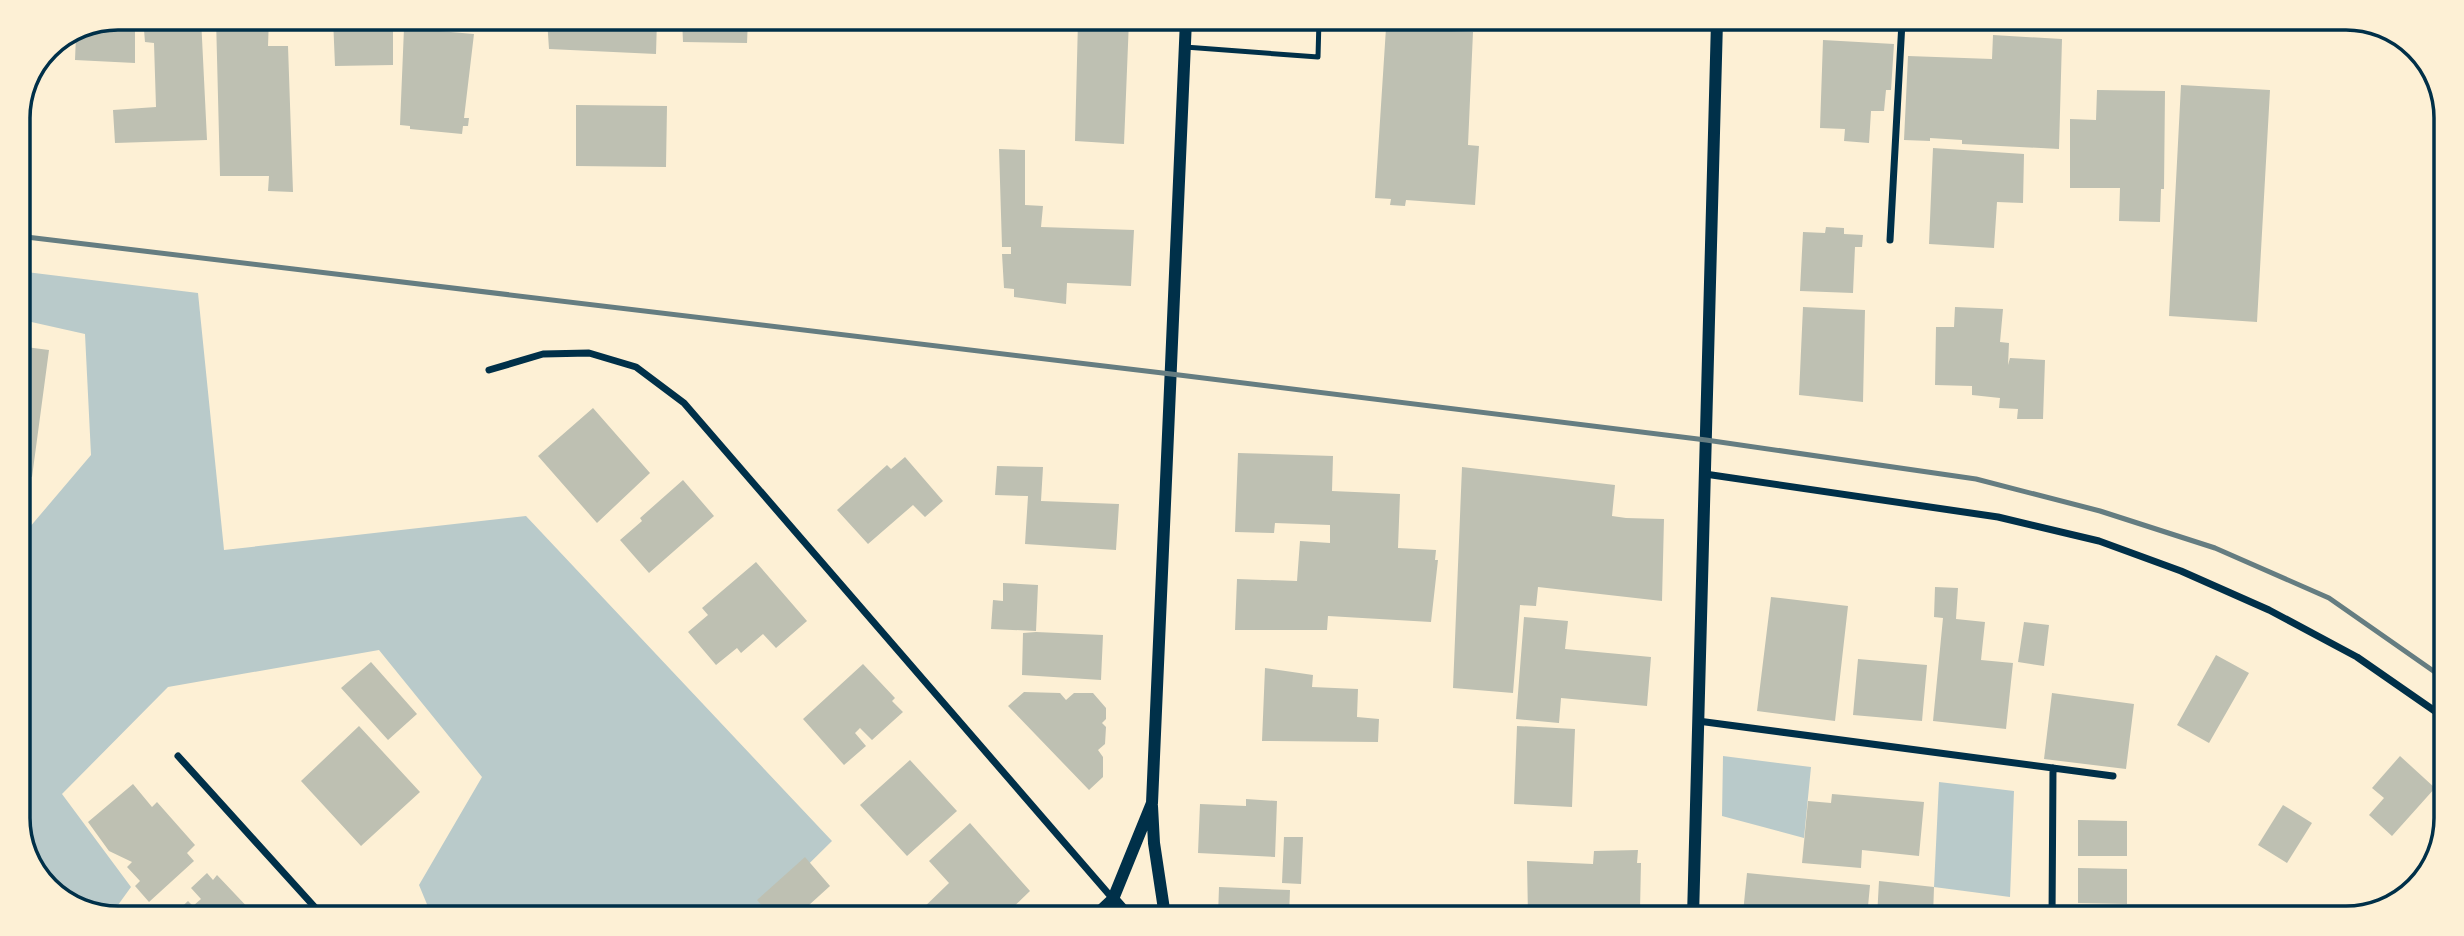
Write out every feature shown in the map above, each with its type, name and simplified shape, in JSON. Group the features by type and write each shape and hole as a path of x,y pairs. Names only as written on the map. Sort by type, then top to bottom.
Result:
{"street":[{"path":"1164,906 1155,854 1152,803 1186,30"},
{"path":"1693,906 1717,30"},
{"path":"1890,240 1902,30"},
{"path":"489,370 543,354 589,353 636,367 684,403 1119,906"},
{"path":"1705,474 1998,517 2099,541 2181,571 2269,610 2357,657 2434,710"},
{"path":"1698,721 2113,776"},
{"path":"178,756 314,906"},
{"path":"2052,906 2053,768"},
{"path":"1106,906 1113,899 1152,803"}],"lane":[{"path":"1185,47 1318,57 1319,30"}],"shaded area":[{"path":"30,272 198,293 224,550 526,516 832,841 766,906 428,906 419,885 482,777 379,650 168,687 62,794 131,887 118,906 89,902 64,888 55,881 41,862 30,824 30,527 91,455 85,334 30,322"},
{"path":"1723,756 1811,767 1804,838 1722,816"},
{"path":"1939,782 2014,791 2010,897 1934,887"}],"building":[{"path":"135,30 135,63 75,60 76,41 84,36 100,31"},
{"path":"144,30 202,30 207,140 115,143 113,110 156,107 154,43 145,42"},
{"path":"216,30 269,30 268,46 288,46 293,192 268,191 269,176 220,176"},
{"path":"334,30 393,30 393,65 335,66"},
{"path":"404,30 474,34 464,118 469,118 468,126 463,126 462,134 410,129 410,126 400,125"},
{"path":"548,30 657,30 656,54 549,49"},
{"path":"682,30 748,30 747,43 683,42"},
{"path":"1078,30 1129,30 1124,144 1075,141"},
{"path":"1386,30 1473,32 1468,145 1479,146 1475,205 1406,200 1405,206 1390,205 1391,199 1375,198"},
{"path":"1993,35 2062,39 2059,149 1962,144 1962,140 1930,138 1930,141 1904,140 1908,56 1992,59"},
{"path":"1823,40 1894,44 1891,90 1886,90 1884,111 1871,111 1869,143 1844,141 1845,129 1820,128"},
{"path":"2181,85 2270,90 2257,322 2169,316"},
{"path":"2097,90 2165,91 2164,189 2161,189 2160,222 2119,221 2120,188 2070,188 2070,119 2096,120"},
{"path":"576,105 667,106 666,167 576,166"},
{"path":"1933,148 2024,154 2023,203 1997,202 1994,248 1929,244"},
{"path":"999,149 1025,150 1025,205 1043,206 1041,227 1134,230 1131,286 1067,283 1066,304 1014,297 1014,289 1004,288 1002,254 1011,254 1011,247 1002,247"},
{"path":"1826,227 1844,228 1844,234 1863,235 1862,247 1855,247 1853,293 1800,291 1803,232 1825,233"},
{"path":"1803,307 1865,310 1863,402 1799,395"},
{"path":"1955,307 2003,309 2000,342 2009,343 2008,365 2010,358 2045,360 2043,419 2017,419 2018,409 1999,408 2000,398 1972,395 1972,386 1935,385 1936,327 1954,327"},
{"path":"30,348 49,350 30,477"},
{"path":"593,408 650,473 597,523 538,456"},
{"path":"1238,453 1333,456 1332,491 1400,494 1398,548 1436,550 1435,560 1438,560 1431,622 1328,616 1327,630 1235,630 1237,579 1297,581 1300,541 1330,543 1330,525 1275,523 1274,533 1235,532"},
{"path":"905,457 943,501 925,517 913,505 868,544 837,510 887,465 891,469"},
{"path":"997,466 1043,467 1041,501 1119,504 1116,550 1025,544 1028,496 995,495"},
{"path":"1462,467 1615,485 1612,516 1664,519 1662,601 1538,587 1536,606 1520,605 1513,693 1453,688"},
{"path":"683,480 714,516 649,573 620,540 642,521 640,518"},
{"path":"756,562 807,621 776,648 763,634 741,653 737,648 716,665 688,632 708,615 702,608"},
{"path":"1003,583 1038,585 1036,631 991,629 993,600 1003,601"},
{"path":"1935,587 1958,588 1956,619 1985,622 1981,660 2013,663 2006,729 1933,721 1943,618 1934,617"},
{"path":"1771,597 1848,606 1835,721 1757,711"},
{"path":"1524,617 1568,621 1565,649 1651,657 1647,706 1561,698 1559,723 1516,719"},
{"path":"2024,622 2049,625 2044,666 2018,662"},
{"path":"1023,633 1103,635 1101,680 1022,675"},
{"path":"2216,655 2249,673 2209,743 2177,725"},
{"path":"1858,659 1927,665 1922,721 1853,715"},
{"path":"371,662 417,714 388,740 341,688"},
{"path":"863,664 895,698 892,701 903,712 872,740 860,728 855,733 866,746 844,765 803,719"},
{"path":"1265,668 1313,675 1312,687 1358,689 1357,717 1379,719 1378,742 1262,741"},
{"path":"1024,692 1060,693 1066,700 1074,693 1093,693 1106,708 1106,719 1102,723 1106,727 1105,744 1098,750 1103,757 1103,777 1089,790 1008,706"},
{"path":"2052,693 2134,704 2126,769 2044,759"},
{"path":"359,726 420,792 361,846 301,781"},
{"path":"1517,726 1575,729 1572,807 1514,804"},
{"path":"2400,756 2434,789 2392,836 2369,815 2384,798 2372,788"},
{"path":"910,760 957,811 907,856 860,805"},
{"path":"133,784 152,807 157,802 195,845 187,853 194,861 149,902 135,886 140,881 127,867 132,862 109,851 88,822"},
{"path":"1832,794 1924,802 1919,856 1862,850 1861,868 1802,863 1808,801 1831,803"},
{"path":"1246,799 1277,801 1275,857 1198,853 1200,804 1246,806"},
{"path":"2283,805 2312,823 2287,863 2258,845"},
{"path":"2078,820 2127,821 2127,856 2078,856"},
{"path":"970,823 1030,891 1014,906 925,906 949,883 929,861"},
{"path":"1284,837 1303,837 1301,884 1282,883"},
{"path":"1638,850 1637,863 1641,863 1640,906 1528,906 1527,861 1593,864 1594,851"},
{"path":"805,857 830,886 808,906 762,906 757,900"},
{"path":"2078,868 2127,869 2127,904 2078,903"},
{"path":"207,873 213,880 217,875 246,906 193,906 201,899 191,888"},
{"path":"1747,873 1870,885 1868,906 1744,906"},
{"path":"1879,881 1934,887 1933,906 1878,906"},
{"path":"1219,887 1290,890 1289,906 1218,906"}],"railway":[{"path":"30,237 1706,440 1976,479 2100,511 2215,548 2329,598 2434,671"}]}
